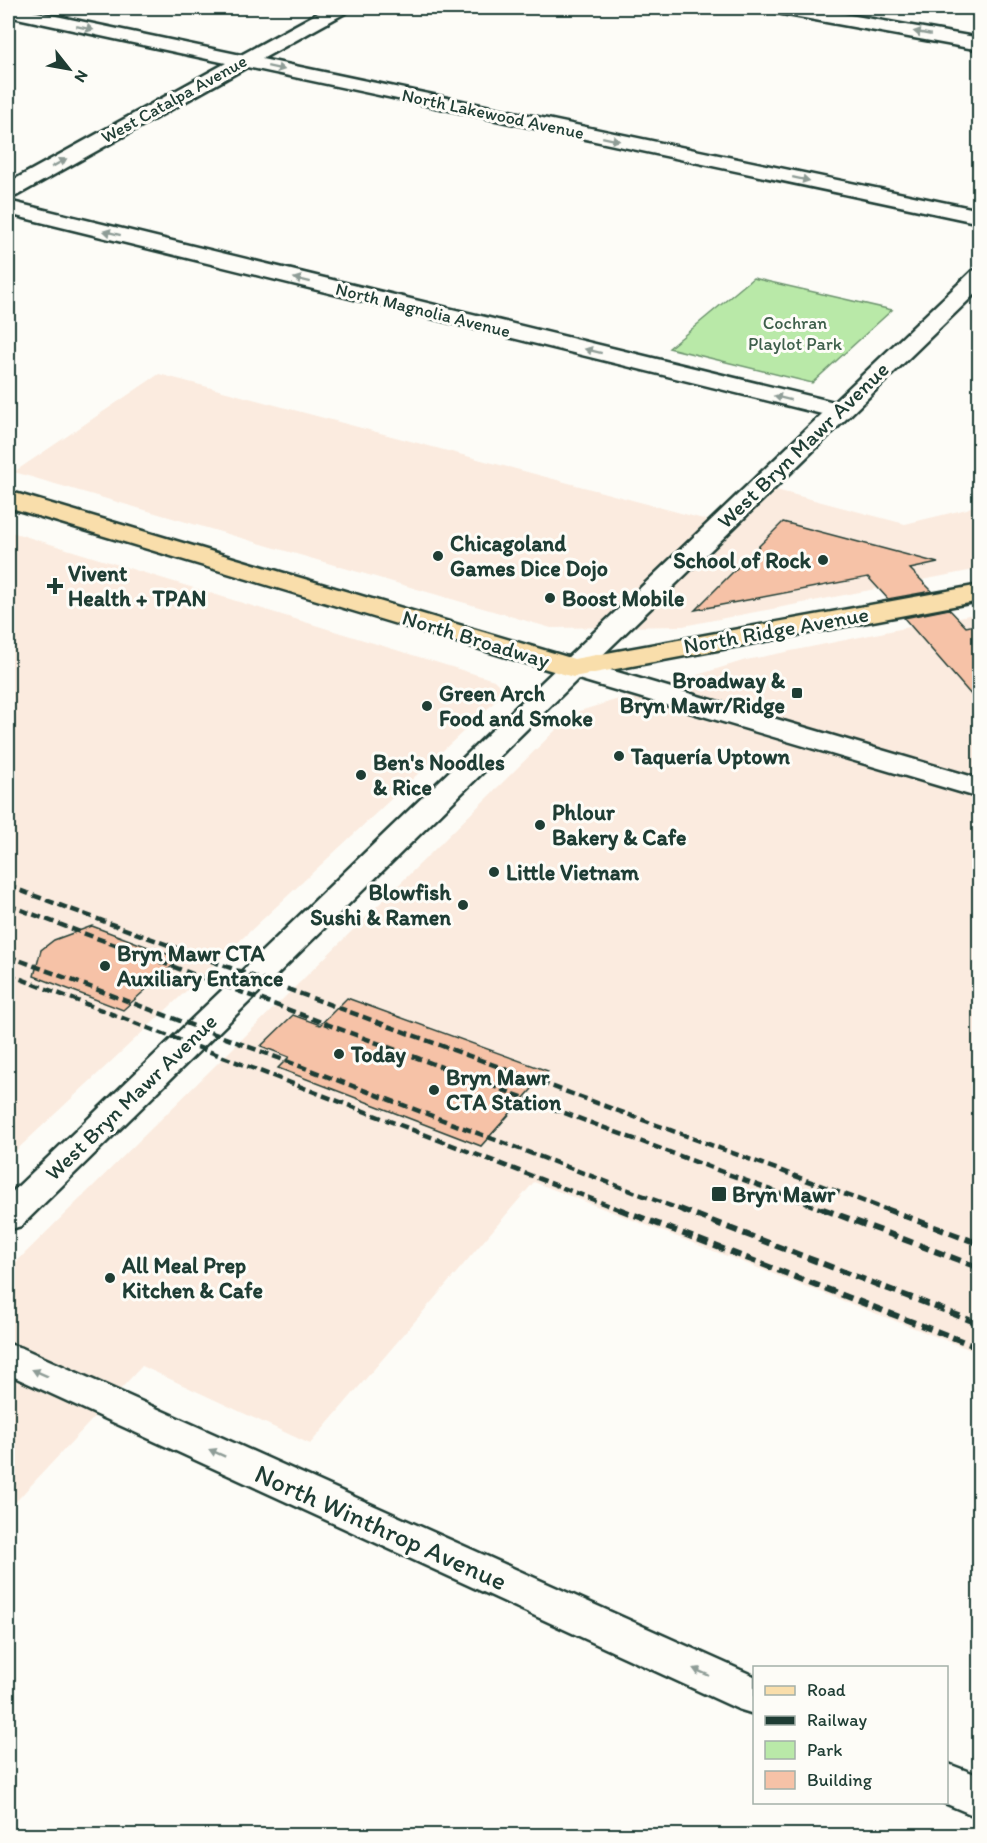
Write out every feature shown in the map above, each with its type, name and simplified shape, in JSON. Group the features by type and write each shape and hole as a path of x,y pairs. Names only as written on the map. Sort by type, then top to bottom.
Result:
{"main road":[{"name":"North Broadway","path":"8,499 573,668"},
{"name":"North Ridge Avenue","path":"573,668 980,593"}],"street":[{"name":"West Catalpa Avenue","path":"8,191 340,8"},
{"path":"782,8 980,44"},
{"name":"North Lakewood Avenue","path":"8,11 980,217"},
{"name":"North Magnolia Avenue","path":"8,208 839,411"},
{"name":"West Bryn Mawr Avenue","path":"8,1217 980,276"},
{"name":"North Broadway","path":"573,668 980,789"},
{"name":"North Winthrop Avenue","path":"8,1358 753,1696"},
{"path":"948,1784 980,1798"}],"shaded area":[{"path":"159,374 722,524 761,486 905,524 967,509 979,502 979,569 683,626 551,628 14,472"},
{"path":"8,531 494,680 503,689 499,698 8,1158"},
{"path":"979,613 979,1353 534,1182 310,1444 142,1366 8,1510 8,1270 573,713 746,660"}],"green space":[{"name":"Cochran Playlot Park","path":"753,278 892,310 812,383 669,348"}],"building":[{"name":"School of Rock","path":"783,522 938,563 910,569 932,591 888,599 868,577 695,610"},
{"path":"949,609 966,627 980,624 980,705 904,618"},
{"name":"Bryn Mawr CTA Auxiliary Entance","path":"92,926 180,959 123,1010 34,976 41,950 54,940"},
{"name":"Bryn Mawr CTA Station","path":"347,998 548,1071 481,1146 278,1068 289,1057 261,1046 293,1015 320,1025"}],"railway":[{"path":"8,886 890,1211"},
{"path":"8,905 827,1211"},
{"path":"8,956 684,1211"},
{"path":"8,974 623,1211"},
{"path":"619,1209 980,1348"},
{"path":"680,1209 980,1324"},
{"path":"823,1209 980,1268"},
{"path":"886,1209 980,1244"}],"place":[{"name":"Chicagoland Games Dice Dojo","path":"438,556"},
{"name":"School of Rock","path":"823,560"},
{"name":"Vivent Health + TPAN","path":"55,586"},
{"name":"Boost Mobile","path":"550,598"},
{"name":"Broadway & Bryn Mawr/Ridge","path":"797,693"},
{"name":"Green Arch Food and Smoke","path":"427,706"},
{"name":"Taquería Uptown","path":"619,756"},
{"name":"Ben's Noodles & Rice","path":"361,775"},
{"name":"Phlour Bakery & Cafe","path":"540,825"},
{"name":"Little Vietnam","path":"494,872"},
{"name":"Blowfish Sushi & Ramen","path":"463,905"},
{"name":"Bryn Mawr CTA Auxiliary Entance","path":"105,966"},
{"name":"Today","path":"339,1054"},
{"name":"Bryn Mawr CTA Station","path":"434,1090"},
{"name":"Bryn Mawr","path":"719,1194"},
{"name":"All Meal Prep Kitchen & Cafe","path":"110,1278"}]}
